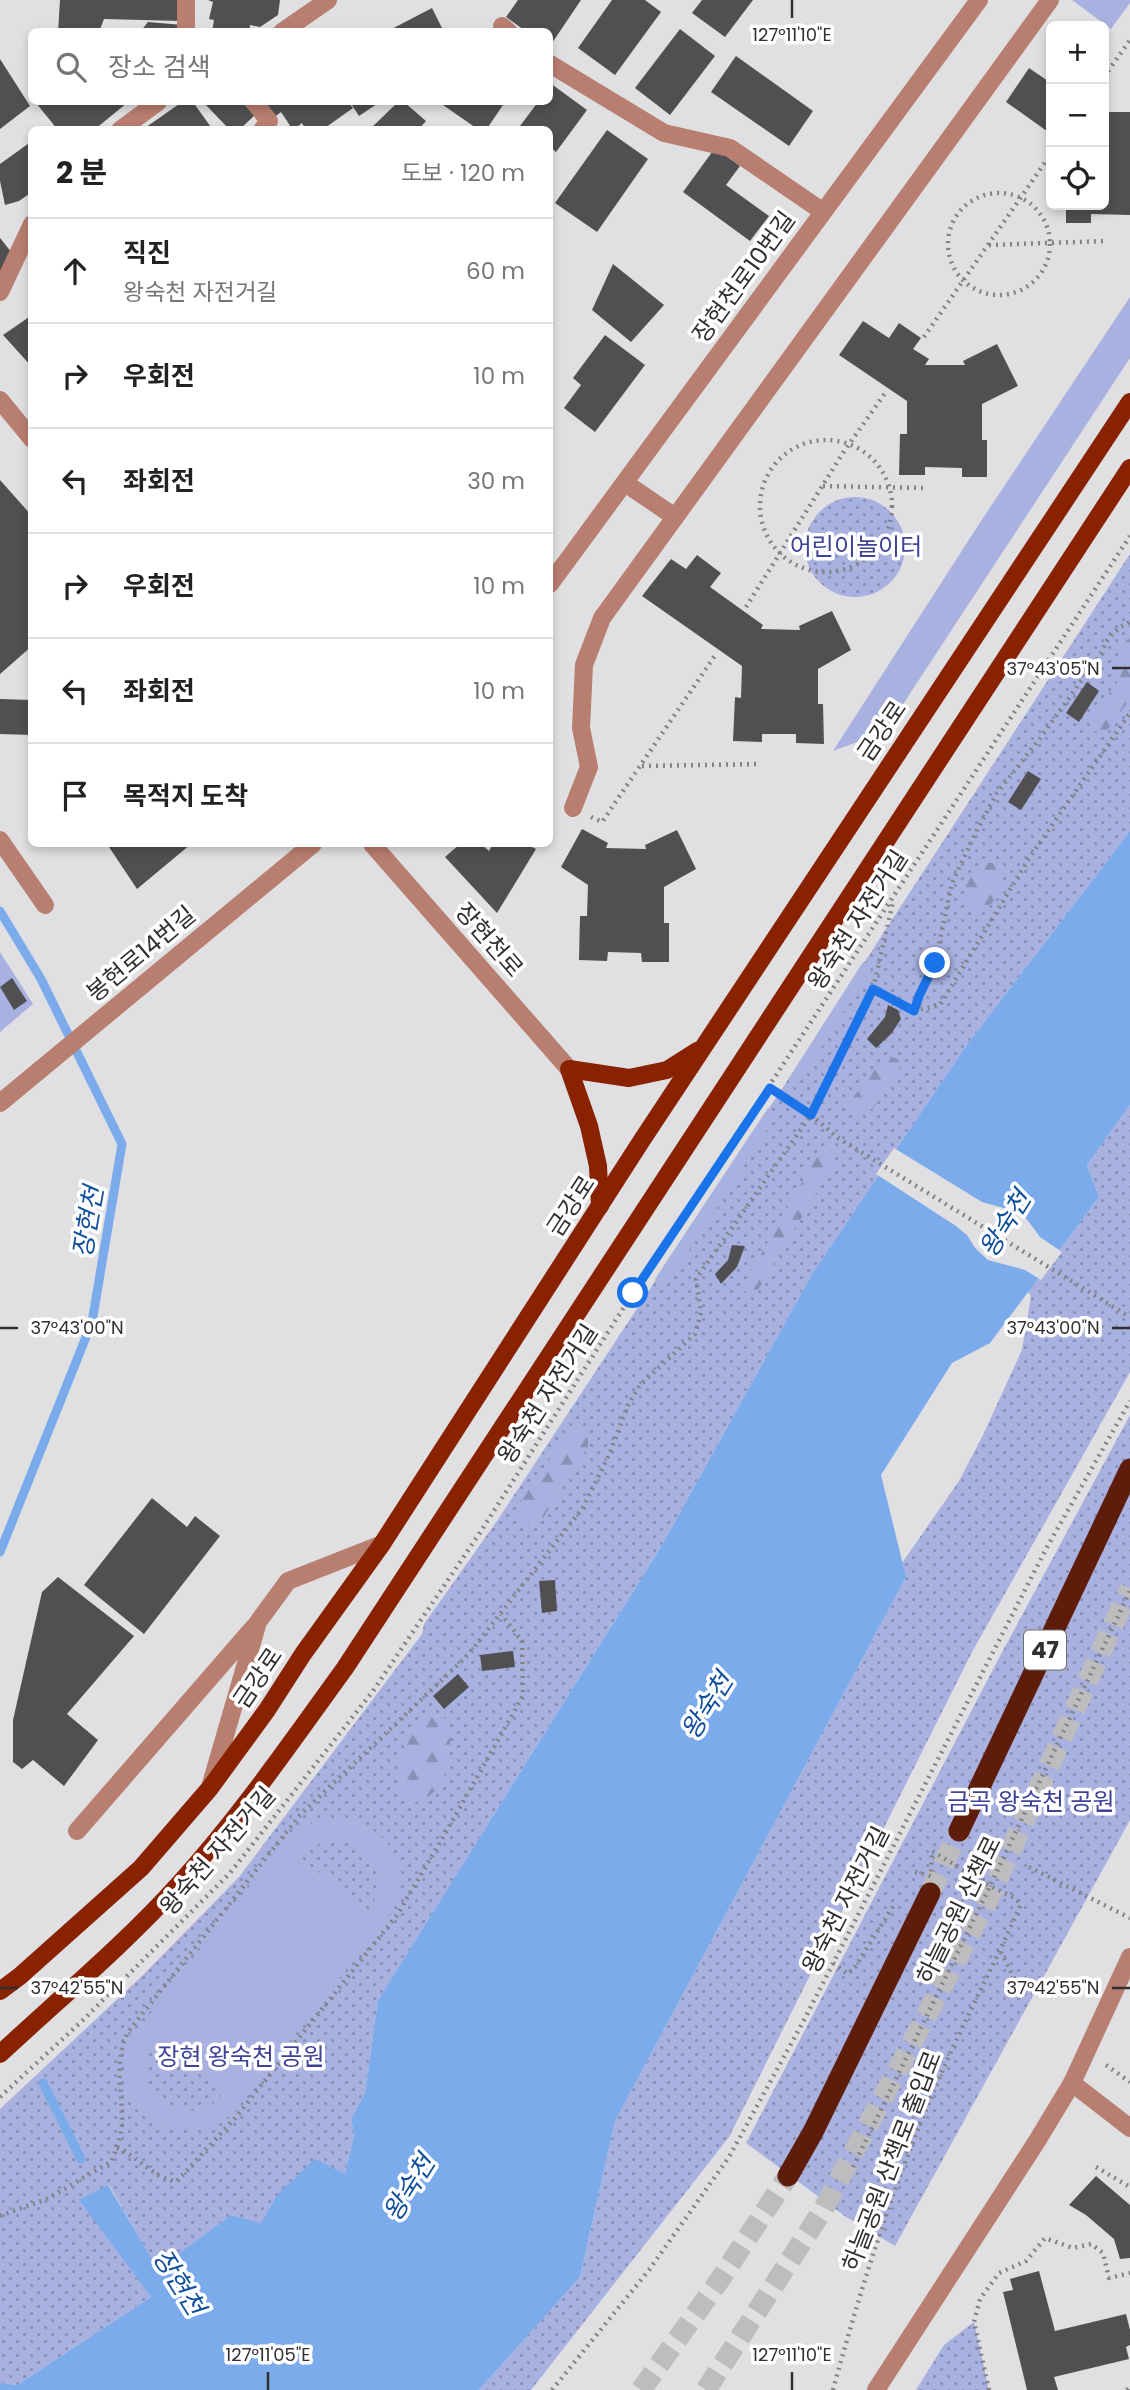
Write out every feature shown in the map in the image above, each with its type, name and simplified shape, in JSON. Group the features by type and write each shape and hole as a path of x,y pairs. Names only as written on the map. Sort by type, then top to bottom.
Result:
{"highway":[{"name":"47","path":"960,1831 1130,1469"},
{"path":"788,2176 813,2132 930,1893"}],"main road":[{"name":"금강로","path":"0,1991 141,1868 210,1787 382,1544 702,1047 1130,402"},
{"path":"0,2053 104,1959 179,1884 267,1776 345,1668 1130,468"},
{"path":"600,1206 598,1166 589,1126 569,1069 629,1078 667,1070 702,1047"}],"street":[{"path":"186,0 186,28"},
{"path":"288,28 328,0"},
{"name":"장현천로10번길","path":"553,580 979,0"},
{"path":"573,808 589,767 581,728 584,665 603,618 1050,0"},
{"path":"553,66 664,133 730,148 822,211"},
{"path":"125,126 154,105"},
{"path":"256,105 269,126"},
{"path":"0,292 28,232"},
{"path":"0,400 28,434"},
{"path":"625,484 675,517"},
{"path":"0,840 45,905"},
{"name":"봉현로14번길","path":"0,1103 309,847"},
{"name":"장현천로","path":"375,847 569,1069"},
{"path":"77,1831 258,1622 288,1581 382,1544"},
{"path":"210,1787 258,1622"},
{"path":"876,2390 1072,2083 1130,1957"},
{"path":"1072,2083 1130,2128"}],"path":[{"path":"1109,71 1130,40"},
{"path":"924,337 1046,161"},
{"path":"989,193 1006,193 1021,197 1036,207 1045,221 1050,254 1044,270 1033,283 1018,292 1001,295 984,293 963,281 949,259 947,242 951,225 960,210 973,199 989,193"},
{"path":"988,246 1105,241"},
{"path":"746,607 849,444 885,393"},
{"path":"822,440 849,444 864,451 880,466 890,487 893,508 889,530 878,549 861,563 841,571 819,573 798,567 779,554 767,537 760,517 760,495 768,474 781,456 800,444 822,440"},
{"path":"822,486 923,488"},
{"name":"왕숙천 자전거길","path":"0,2097 82,2021 230,1872 373,1691 481,1531 633,1293 1130,536"},
{"path":"914,1011 935,963 952,883 997,793 1102,652 1104,642 1130,622"},
{"path":"573,808 603,822 716,654"},
{"path":"873,989 914,1011 940,1005 1028,860 1130,713"},
{"path":"641,766 760,764"},
{"path":"0,2216 49,2198 112,2161 122,2124 118,2060 128,2032 300,1815 468,1655 582,1509 609,1455 628,1405 640,1385 695,1334 701,1313 696,1279 811,1115 873,989 894,898"},
{"path":"770,1088 811,1115 838,1138 1130,1317"},
{"name":"왕숙천 자전거길","path":"552,2390 649,2270 729,2157 833,1963 1040,1561 1130,1401"},
{"name":"하늘공원 산책로","path":"853,2167 1130,1591"},
{"path":"117,2148 158,2175 175,2182 236,2117 397,1915 523,1696 522,1641 501,1614"},
{"path":"908,1882 915,1872 931,1876 932,1851 990,1886"},
{"path":"1029,1867 1130,1918"},
{"name":"하늘공원 산책로 출입로","path":"833,2390 872,2255 902,2167 936,2085 1021,1904 1015,1898 990,1886"},
{"path":"833,1963 848,1974 895,1903"},
{"path":"1000,1951 1022,1994 1079,1984"},
{"path":"1087,2053 1130,2082"},
{"path":"1096,2167 1130,2187"},
{"path":"989,2390 974,2322 980,2299 999,2273 1026,2261 1045,2238 1073,2248 1091,2244 1103,2253 1109,2278 1130,2273"}],"green space":[{"path":"1072,0 1130,0 1111,29 1109,21 1100,21"},
{"path":"1130,297 1130,358 890,724 860,741 833,751 981,521"},
{"name":"어린이놀이터","path":"855,497 883,505 897,519 905,547 897,575 883,589 855,597 827,589 813,575 805,547 813,519 827,505"},
{"name":"장현 왕숙천 공원","path":"1130,554 1130,831 966,1046 812,1274 661,1547 378,2000 365,2093 351,2119 354,2135 345,2174 276,2196 261,2224 231,2215 158,2270 109,2185 80,2200 151,2297 17,2385 0,2383 0,2109 143,1975 239,1877 422,1634 424,1624 499,1518"},
{"path":"1130,637 1130,699 1104,734 1091,730 1089,721 1120,679 1122,646"},
{"path":"987,863 997,863 1002,881 998,894 990,905 974,913 964,908 966,887 975,871"},
{"path":"0,952 33,1004 0,1032"},
{"path":"863,962 872,967 800,1081 791,1075"},
{"path":"885,1055 898,1059 900,1069 875,1106 860,1118 849,1114 849,1103"},
{"path":"1130,1105 1130,1372 972,1652 729,2137 531,2390 479,2390 580,2277 615,2121 906,1577 902,1563 959,1481 983,1435 1022,1350 1031,1296 1028,1292 1099,1197 1087,1165"},
{"path":"768,1108 778,1114 666,1286 655,1279"},
{"path":"829,1149 835,1158 833,1165 756,1293 749,1294 744,1291 745,1282 818,1154"},
{"name":"금곡 왕숙천 공원","path":"1130,1415 1130,1820 895,2246 846,2217 746,2143 1000,1656"},
{"path":"582,1426 588,1431 588,1447 539,1524 528,1526 516,1514 518,1506 568,1432"},
{"path":"430,1713 449,1721 449,1759 441,1783 434,1792 411,1803 401,1797 400,1762 413,1731"},
{"path":"327,1818 345,1819 362,1824 377,1833 388,1844 400,1875 399,1892 393,1910 234,2112 213,2125 190,2130 169,2127 150,2118 135,2104 126,2085 124,2062 131,2038 288,1837 303,1826","holes":["329,1840 356,1845 366,1852 373,1862 379,1885 369,1910 301,1859 314,1846","157,2039 224,2091 210,2105 194,2111 178,2109 163,2101 151,2088 145,2073 146,2056"]},
{"path":"974,2322 989,2390 916,2390 944,2345"}],"water":[{"name":"왕숙천","path":"1130,831 1130,1105 1087,1165 1099,1197 990,1343 952,1363 881,1475 906,1577 615,2121 580,2277 479,2390 0,2390 0,2383 17,2385 151,2297 79,2200 108,2185 158,2269 231,2215 261,2223 276,2196 315,2159 345,2174 354,2135 351,2119 365,2093 378,2000 661,1547 812,1274 966,1046"}],"pier":[{"path":"894,1148 982,1202 1022,1213 1040,1237 1062,1252 1041,1280 1025,1270 988,1260 956,1226 876,1174"}],"building":[{"path":"60,0 181,0 181,21 104,19 101,28 58,28"},
{"path":"208,0 280,0 278,15 260,27 250,25 250,28 213,28 214,20 209,19 213,2"},
{"path":"518,0 581,0 553,42 553,28 521,28 506,17"},
{"path":"612,0 645,0 661,12 615,75 578,48"},
{"path":"702,0 753,0 725,37 692,13"},
{"path":"432,8 442,28 394,28"},
{"path":"148,22 183,25 183,28 143,28"},
{"path":"680,29 715,56 670,115 635,88"},
{"path":"736,56 813,111 789,146 711,92"},
{"path":"0,59 30,106 0,129"},
{"path":"1029,68 1046,80 1046,130 1006,102"},
{"path":"553,85 587,110 556,152 553,150 553,126 520,126 536,105 553,105"},
{"path":"38,105 125,105 99,126 55,126"},
{"path":"178,105 195,105 210,126 148,126"},
{"path":"206,105 245,105 255,115 243,126 226,126"},
{"path":"262,105 350,105 353,108 328,126 304,126 302,123 290,126 281,112 272,119"},
{"path":"352,105 376,105 359,116"},
{"path":"395,105 407,105 426,121 422,126 373,126"},
{"path":"443,105 503,105 489,126 473,126"},
{"path":"1109,112 1130,112 1130,215 1091,214 1091,223 1066,223 1066,210 1109,210"},
{"path":"607,130 648,159 597,232 555,203"},
{"path":"28,144 28,195 5,205 0,164"},
{"path":"715,148 740,166 726,185 769,216 750,241 683,192"},
{"path":"0,238 12,253 0,279"},
{"path":"613,264 664,305 631,342 592,310"},
{"path":"28,318 28,363 3,335"},
{"path":"863,321 889,338 899,323 921,338 913,349 929,359 925,365 965,365 963,361 997,344 1018,386 982,404 982,440 987,440 987,477 962,477 962,468 925,467 925,475 899,475 900,434 907,434 907,401 839,355"},
{"path":"605,335 645,365 595,432 564,408 581,385 573,378"},
{"path":"0,480 28,512 28,650 0,674"},
{"path":"697,555 721,573 710,587 763,625 761,629 800,630 799,626 832,611 851,650 818,669 818,704 823,704 824,744 796,743 796,734 762,734 762,742 733,741 735,697 741,698 742,666 642,596 671,559 686,569"},
{"path":"1087,682 1099,691 1079,722 1066,713"},
{"path":"0,699 28,700 28,735 0,734"},
{"path":"1028,771 1041,779 1021,810 1008,802"},
{"path":"582,829 608,843 606,848 646,849 645,845 677,830 696,869 664,887 664,923 669,923 669,962 642,962 641,953 608,952 607,961 579,960 580,916 587,916 588,885 561,867"},
{"path":"109,847 187,847 137,889"},
{"path":"457,847 484,847 489,851 491,847 536,849 497,913 445,857"},
{"path":"12,978 27,1001 14,1010 0,987"},
{"path":"888,1005 898,1010 901,1019 891,1034 876,1048 867,1039 885,1017"},
{"path":"732,1245 745,1246 737,1267 721,1284 715,1274 728,1260"},
{"path":"152,1498 187,1527 195,1516 220,1536 144,1634 84,1585"},
{"path":"58,1577 134,1636 67,1714 98,1740 64,1786 33,1760 22,1769 13,1762 13,1720 42,1592"},
{"path":"555,1580 557,1611 542,1613 539,1581"},
{"path":"513,1651 515,1667 482,1671 480,1655"},
{"path":"458,1674 469,1687 444,1709 433,1696"},
{"path":"1096,2176 1130,2205 1130,2258 1120,2259 1114,2239 1086,2215 1069,2205"},
{"path":"1039,2271 1055,2331 1126,2314 1130,2330 1130,2345 1126,2347 1129,2359 1054,2377 1058,2390 1027,2390 1003,2292 1013,2290 1010,2279"}],"waterway":[{"name":"장현천","path":"0,911 41,979 122,1144 92,1322 0,1552"},
{"name":"장현천","path":"43,2083 81,2159"}],"tunnel":[{"path":"706,2390 824,2208 988,1900 1130,1588"},
{"path":"930,1893 959,1831"},
{"path":"641,2390 719,2281 788,2176"}],"route":[{"path":"633,1293 770,1088 811,1115 873,989 914,1011 935,963"}]}
